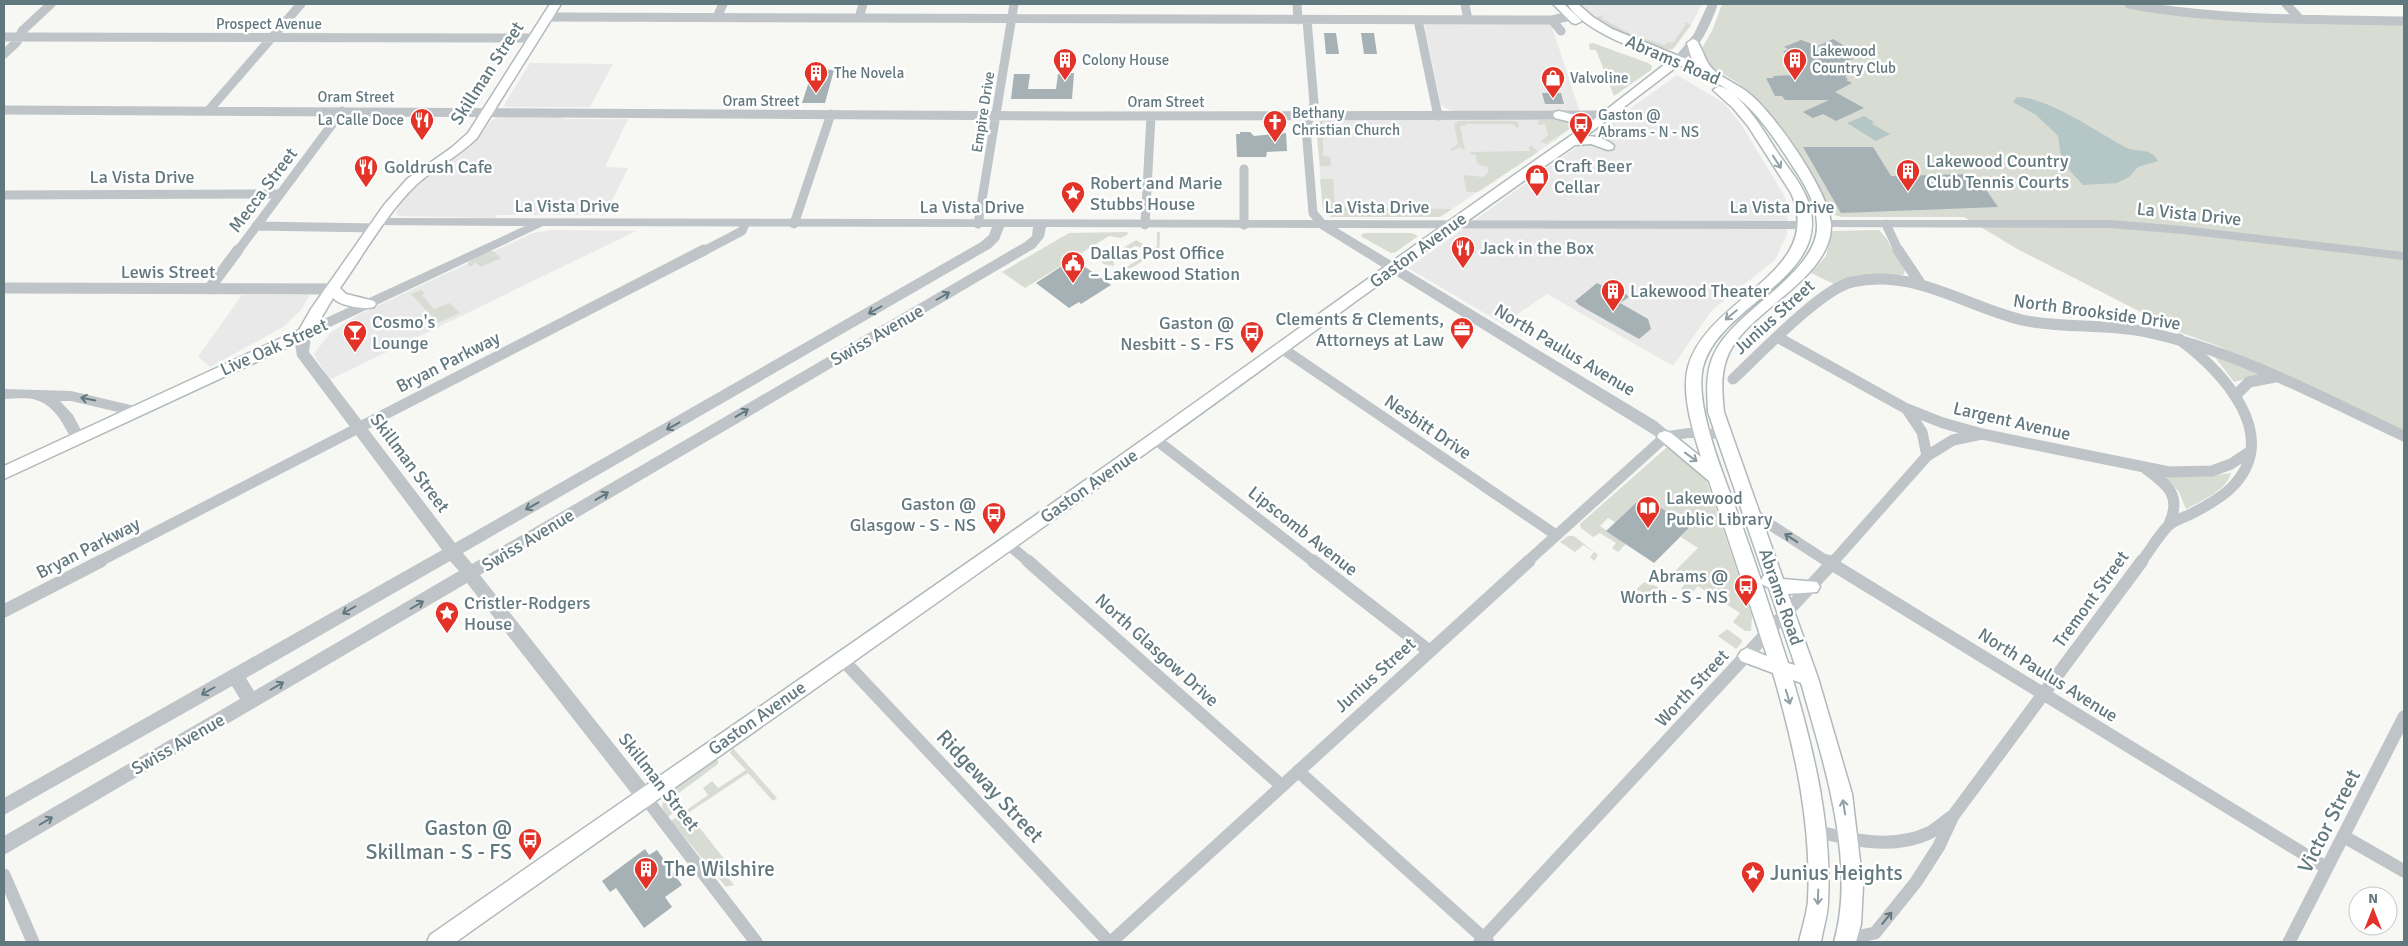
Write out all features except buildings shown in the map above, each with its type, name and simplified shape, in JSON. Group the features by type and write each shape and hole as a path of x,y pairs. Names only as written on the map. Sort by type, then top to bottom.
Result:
{"main road":[{"name":"Skillman Street","path":"305,333 332,289 400,195 412,182 456,151 473,135 555,4"},
{"name":"Abrams Road","path":"1558,4 1570,16 1604,39 1712,75 1752,101 1780,136 1809,182 1825,224 1818,249 1806,270 1741,326 1724,345 1715,367 1712,389 1714,406 1723,434 1809,678 1842,794 1853,886 1850,924 1846,941"},
{"name":"Abrams Road","path":"1572,4 1582,14 1602,28 1675,62 1732,100 1746,114 1762,137 1802,204 1805,225 1798,251 1788,266 1712,332 1697,358 1694,376 1694,401 1716,477 1779,667 1806,760 1818,857 1818,903 1810,942"},
{"path":"1693,44 1697,57 1712,75"},
{"name":"Gaston Avenue","path":"438,942 1155,439 1280,347 1394,268 1450,225 1609,115 1675,62"},
{"path":"1559,115 1579,120 1586,130"},
{"path":"1762,137 1780,136"},
{"path":"1572,141 1592,140 1608,146"},
{"path":"332,289 342,298 369,304"},
{"path":"1712,332 1715,343 1704,374 1704,385 1705,395 1714,406"},
{"name":"Live Oak Street","path":"4,474 305,333"},
{"path":"1665,437 1716,477"},
{"path":"1747,569 1776,584 1787,587 1811,587"},
{"path":"1747,656 1809,678"}],"street":[{"path":"4,54 16,42 22,31 51,4"},
{"path":"209,110 301,4"},
{"path":"717,17 724,4"},
{"path":"859,18 863,4"},
{"name":"Empire Drive","path":"978,224 1014,4"},
{"path":"1297,4 1303,20 1314,103 1306,129 1313,213 1323,225"},
{"path":"1465,4 1468,20"},
{"name":"Gaston Avenue","path":"1675,62 1693,44 1706,24 1713,4"},
{"path":"2128,4 2188,14 2404,21"},
{"path":"2286,4 2300,19"},
{"path":"547,17 1552,20 1582,14"},
{"path":"1418,20 1438,116"},
{"path":"1552,20 1561,30"},
{"name":"Prospect Avenue","path":"4,37 534,38"},
{"name":"Oram Street","path":"4,110 1151,116 1609,115"},
{"name":"Mecca Street","path":"209,289 342,111"},
{"path":"794,224 831,114"},
{"path":"1145,225 1151,116"},
{"path":"1244,169 1244,225"},
{"name":"La Vista Drive","path":"4,195 280,194"},
{"path":"493,246 508,230 508,227 499,222"},
{"name":"La Vista Drive","path":"256,226 499,222 2144,226 2404,256"},
{"name":"Live Oak Street","path":"305,333 545,223"},
{"name":"Bryan Parkway","path":"4,611 742,231 745,224"},
{"name":"Swiss Avenue","path":"4,807 775,368 986,245 995,237 999,224"},
{"name":"Swiss Avenue","path":"4,846 1030,246 1038,237 1040,224"},
{"path":"1886,224 1901,256 1920,283"},
{"name":"North Paulus Avenue","path":"1323,225 1651,425 1665,437"},
{"name":"North Brookside Drive","path":"1841,285 1876,279 1920,283 1979,307 2024,320 2128,329 2179,339 2219,352 2277,377 2404,436"},
{"name":"Junius Street","path":"1733,379 1826,294 1841,285"},
{"name":"Lewis Street","path":"4,288 332,289"},
{"name":"Skillman Street","path":"305,333 301,348 305,359 452,551 645,796 756,942"},
{"name":"Largent Avenue","path":"1779,338 1905,408 1943,424 1982,434 2145,468 2188,473 2209,471 2235,464 2249,452"},
{"name":"Tremont Street","path":"2169,525 2213,501 2228,489 2246,468 2252,441 2250,428 2236,395 2196,352 2179,339"},
{"name":"Nesbitt Drive","path":"1280,347 1556,535"},
{"path":"775,368 792,384"},
{"path":"2236,395 2249,382 2277,377"},
{"path":"4,394 71,396 135,411"},
{"path":"36,394 58,405 65,412 78,438"},
{"path":"1905,408 1922,428 1926,439 1927,456"},
{"path":"1665,437 1703,433 1723,434"},
{"name":"Worth Street","path":"1484,941 1811,587 1927,456 1948,441 1962,436 1982,434"},
{"name":"Junius Street","path":"1110,942 1665,437"},
{"name":"Lipscomb Avenue","path":"1155,439 1429,651"},
{"name":"Tremont Street","path":"1846,941 1875,933 1916,882 1939,846 1953,816 2169,525 2176,512 2176,502 2164,483 2145,468"},
{"name":"North Paulus Avenue","path":"1751,512 1831,564 2327,868"},
{"name":"North Glasgow Drive","path":"1007,543 1282,786"},
{"name":"Ridgeway Street","path":"842,658 1110,942"},
{"path":"235,675 251,701"},
{"name":"Victor Street","path":"2289,942 2404,717"},
{"path":"1298,771 1484,941"},
{"name":"Tremont Street","path":"1815,831 1849,840 1909,839 1930,833 1953,816"},
{"path":"2344,836 2404,871"},
{"path":"4,875 33,942"}],"shaded area":[{"path":"1579,4 1702,4 1690,27 1675,47 1668,50 1614,30"},
{"path":"1722,4 2121,4 2320,23 2404,25 2404,431 2218,346 2182,333 2019,250 1964,217 1841,217 1832,214 1816,180 1764,105 1738,83 1708,65 1701,50 1712,31"},
{"path":"1605,15 1601,18 1629,33 1664,45 1668,42 1673,43 1686,24 1681,22 1691,24 1673,49 1667,50 1614,29 1596,17"},
{"path":"1424,24 1551,24 1580,112 1454,112 1441,105"},
{"path":"1593,43 1648,63 1652,66 1651,70 1614,96 1596,50 1590,50 1589,44"},
{"path":"530,63 613,64 590,107 506,107 504,105"},
{"path":"1677,75 1724,103 1741,124 1784,195 1788,207 1787,234 1775,260 1712,310 1673,366 1547,294 1503,324 1408,268"},
{"path":"2017,97 2043,103 2057,109 2125,147 2151,153 2158,161 2138,167 2129,177 2117,183 2083,185 2070,171 2061,157 2058,136 2036,115 2013,102"},
{"path":"501,116 628,119 605,167 628,168 605,215 497,215 495,218 398,216 396,213 399,205 414,188 475,142 492,120"},
{"path":"1864,116 1874,122 1872,124 1890,134 1876,141 1847,123"},
{"path":"1330,120 1331,122 1323,122 1323,156 1330,157 1331,166 1320,166 1317,136 1320,121"},
{"path":"1540,120 1569,120 1574,124 1546,144 1541,141 1548,135 1545,124 1537,125"},
{"path":"1569,120 1575,124 1557,139 1440,217 1330,217 1323,211 1317,135 1319,121"},
{"path":"1459,121 1516,121 1519,125 1517,128 1513,124 1465,124 1466,126 1460,126 1465,150 1459,147 1452,151 1450,150 1458,144 1454,124"},
{"path":"1532,146 1538,152 1478,192 1467,192 1463,175 1483,177 1489,172 1487,167 1477,164 1476,155 1471,155 1470,152 1530,151 1529,147"},
{"path":"1320,179 1333,179 1335,207 1452,209 1440,217 1331,217 1323,210"},
{"path":"550,230 636,231 329,380 314,354 330,333 358,315 533,233"},
{"path":"1879,230 1886,238 1905,271 1903,275 1838,281 1834,284 1811,273 1826,256 1832,231"},
{"path":"1127,232 1128,234 1121,238 1109,236 1025,288 1002,272 1069,233"},
{"path":"1157,232 1160,232 1159,258 1151,256 1108,282 1105,280 1153,251 1157,245"},
{"path":"1365,233 1412,233 1418,236 1396,252 1391,253 1362,237 1361,235"},
{"path":"1136,240 1146,246 1143,248 1135,246 1114,258 1114,266 1103,264 1102,261"},
{"path":"489,251 493,251 501,258 481,267 475,262 471,267 467,264 471,260"},
{"path":"421,290 425,293 422,295 434,309 450,303 460,313 438,323 411,294"},
{"path":"242,295 310,295 300,311 283,327 210,367 198,357"},
{"path":"2211,352 2232,357 2260,375 2234,382"},
{"path":"1666,448 1672,448 1705,476 1752,616 1751,631 1745,631 1733,622 1740,613 1698,586 1691,594 1681,589 1688,580 1674,572 1698,548 1681,537 1690,527 1643,496 1615,522 1608,518 1600,526 1626,544 1618,552 1612,548 1616,543 1600,533 1593,537 1581,528 1580,524"},
{"path":"2231,473 2229,479 2219,490 2186,509 2179,492 2165,477 2203,477"},
{"path":"1568,536 1574,536 1598,555 1594,561 1590,557 1594,552 1583,545 1575,552 1560,542"},
{"path":"1644,582 1661,588 1666,592 1660,599 1636,590"},
{"path":"1727,629 1742,640 1736,649 1718,636"},
{"path":"733,748 777,798 773,801 748,773 688,813 725,860 718,865 734,885 726,887 671,821 708,795 703,788 712,781 718,788 746,770 730,753"},
{"path":"715,760 718,760 718,764 668,801 674,812 668,817 662,807 664,798 668,793"}],"place":[{"name":"Colony House","path":"1065,81"},
{"name":"Lakewood Country Club","path":"1795,81"},
{"name":"The Novela","path":"816,94"},
{"name":"Valvoline","path":"1553,99"},
{"name":"La Calle Doce","path":"422,141"},
{"name":"Bethany Christian Church","path":"1275,143"},
{"name":"Gaston @ Abrams - N - NS","path":"1581,145"},
{"name":"Goldrush Cafe","path":"366,188"},
{"name":"Lakewood Country Club Tennis Courts","path":"1908,192"},
{"name":"Craft Beer Cellar","path":"1537,197"},
{"name":"Robert and Marie Stubbs House","path":"1073,214"},
{"name":"Jack in the Box","path":"1463,269"},
{"name":"Dallas Post Office – Lakewood Station","path":"1073,284"},
{"name":"Lakewood Theater","path":"1613,312"},
{"name":"Clements & Clements, Attorneys at Law","path":"1462,350"},
{"name":"Cosmo's Lounge","path":"355,353"},
{"name":"Gaston @ Nesbitt - S - FS","path":"1252,354"},
{"name":"Lakewood Public Library","path":"1648,529"},
{"name":"Gaston @ Glasgow - S - NS","path":"994,535"},
{"name":"Abrams @ Worth - S - NS","path":"1746,607"},
{"name":"Cristler-Rodgers House","path":"447,634"},
{"name":"Gaston @ Skillman - S - FS","path":"530,861"},
{"name":"The Wilshire","path":"646,890"},
{"name":"Junius Heights","path":"1753,894"}]}
